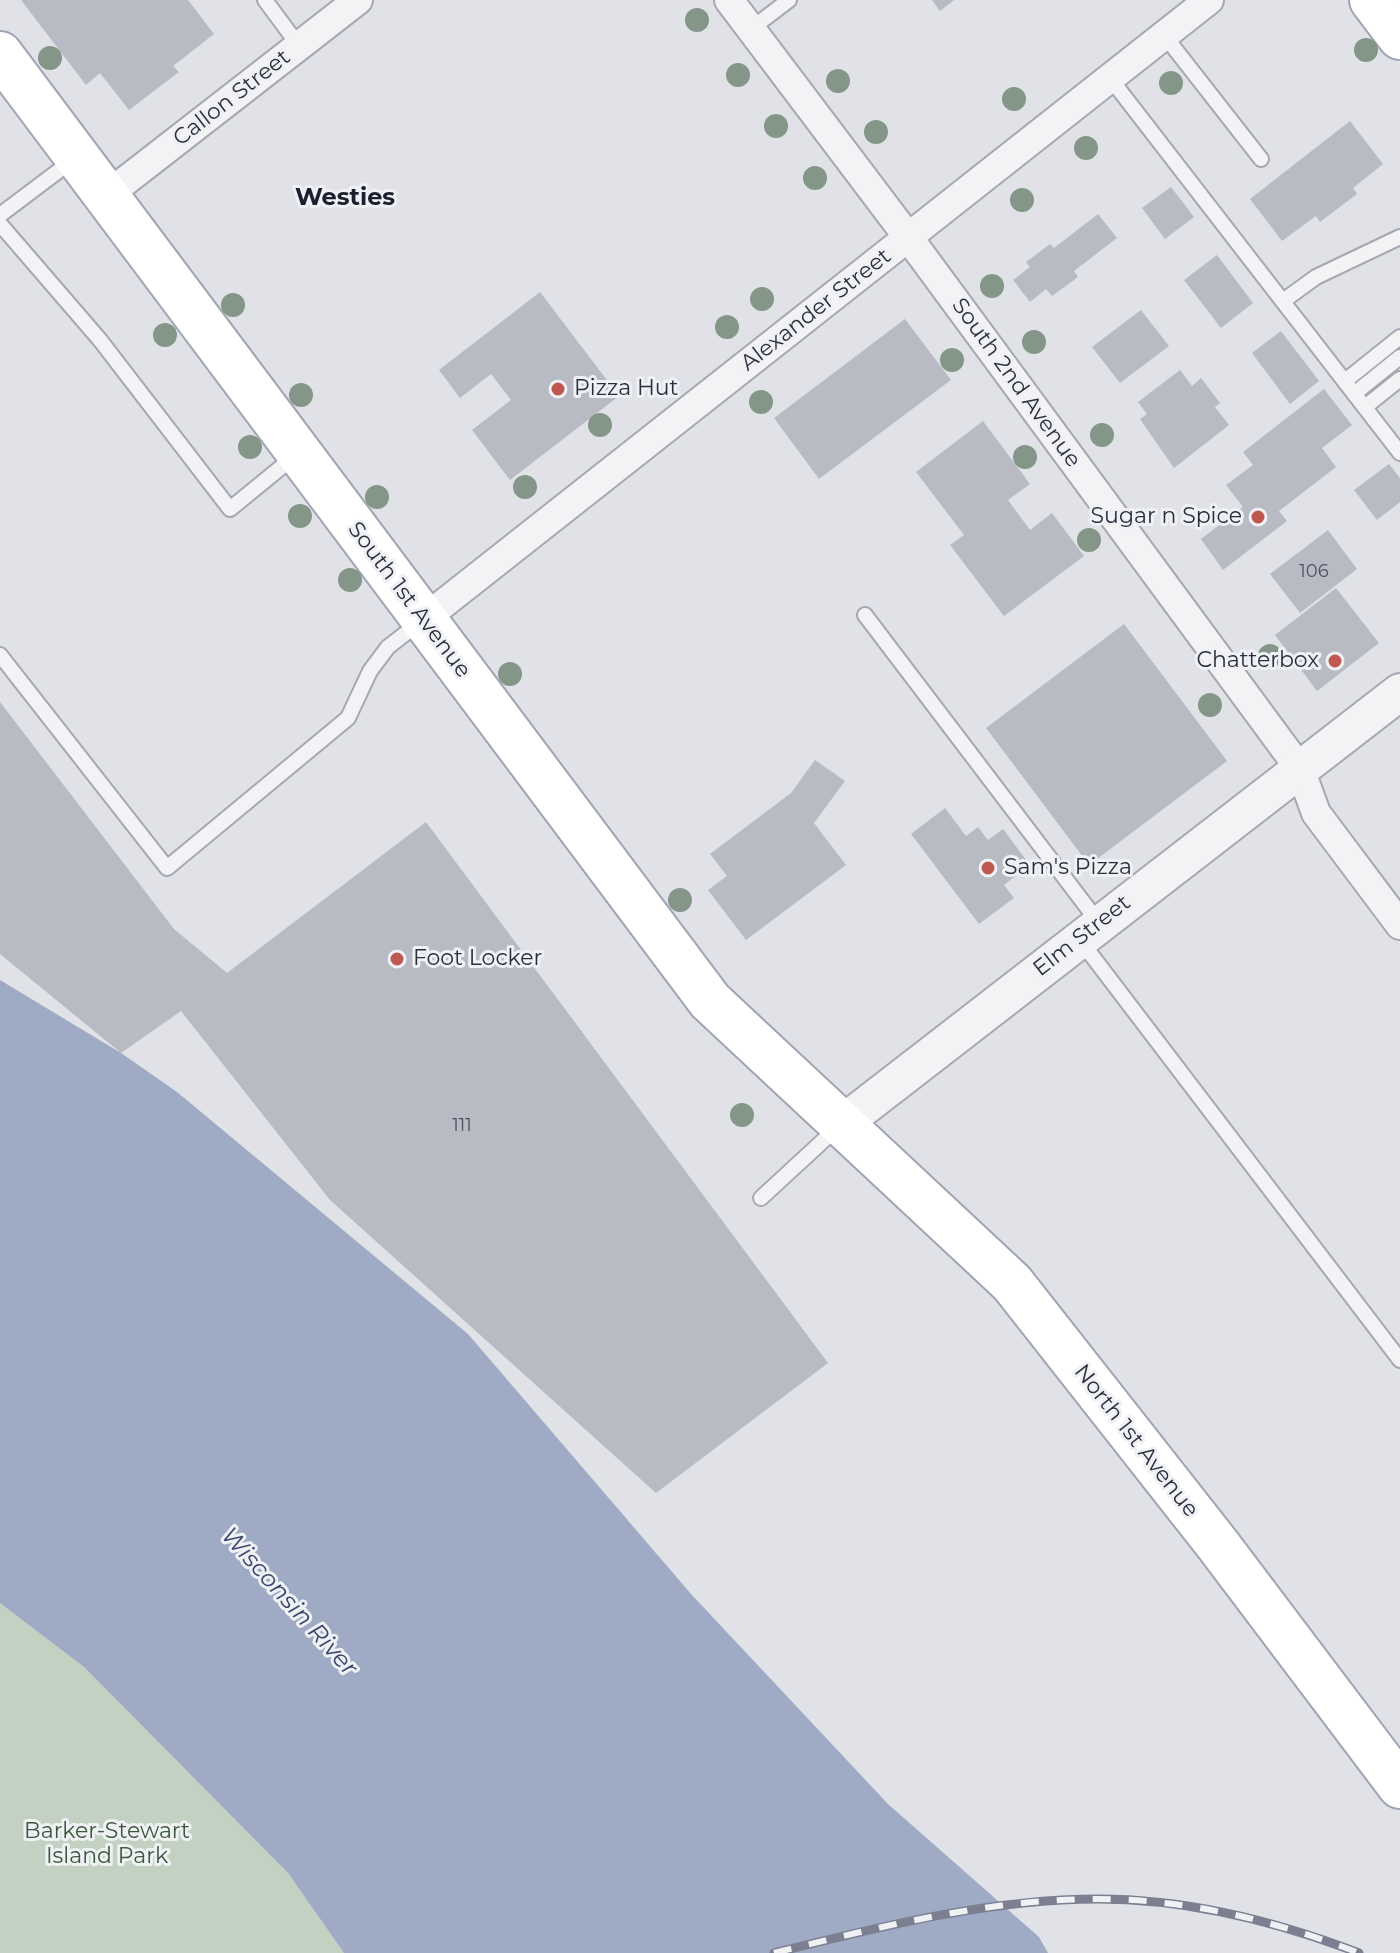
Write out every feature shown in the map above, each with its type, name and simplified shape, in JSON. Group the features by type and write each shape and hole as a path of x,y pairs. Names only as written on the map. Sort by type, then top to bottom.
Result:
{"main road":[{"path":"1372,0 1400,37"},
{"name":"South 1st Avenue","path":"0,54 710,1001 842,1124"},
{"name":"North 1st Avenue","path":"842,1124 1012,1283 1218,1545 1400,1786"}],"street":[{"name":"Callon Street","path":"106,196 358,0"},
{"name":"South 2nd Avenue","path":"729,0 908,237 1300,769 1316,813 1400,925"},
{"name":"Alexander Street","path":"424,619 1209,0"},
{"name":"Elm Street","path":"842,1124 1088,930 1400,692"}],"lane":[{"path":"265,0 299,46"},
{"path":"751,29 789,0"},
{"path":"1164,35 1261,159"},
{"path":"1110,78 1400,453"},
{"path":"0,215 76,157"},
{"path":"0,224 100,340 230,509 298,452"},
{"path":"1283,301 1316,277 1400,237"},
{"path":"1350,387 1400,337"},
{"path":"1350,387 1400,357"},
{"path":"1365,407 1400,379"},
{"path":"865,615 1088,930 1400,1360"},
{"path":"0,655 167,868 348,718 370,671 388,647 424,619"},
{"path":"761,1198 842,1124"}],"green space":[{"name":"Barker-Stewart Island Park","path":"0,1603 84,1667 288,1873 344,1953 0,1953"}],"water":[{"name":"Wisconsin River","path":"0,980 121,1053 177,1092 468,1334 691,1594 888,1804 1039,1937 1048,1953 344,1953 288,1873 84,1667 0,1603"}],"building":[{"path":"21,0 188,0 214,34 173,66 179,72 129,110 100,73 86,85"},
{"path":"932,0 954,0 940,11"},
{"path":"1350,121 1383,164 1353,188 1357,194 1320,222 1316,216 1282,241 1250,199"},
{"path":"1171,187 1194,217 1165,239 1142,208"},
{"path":"1098,214 1117,238 1074,271 1078,277 1052,296 1046,289 1030,302 1013,280 1030,267 1026,262 1050,244 1054,248"},
{"path":"1217,255 1253,303 1221,328 1184,280"},
{"path":"540,292 619,396 510,480 472,430 511,400 491,374 460,398 439,370"},
{"path":"1141,310 1169,346 1120,383 1092,347"},
{"path":"905,319 951,380 819,479 774,418"},
{"path":"1281,331 1319,381 1290,404 1252,353"},
{"path":"1180,370 1192,386 1201,378 1220,403 1215,407 1229,425 1174,468 1140,419 1147,414 1138,402"},
{"path":"1324,389 1352,425 1322,448 1336,467 1279,511 1287,521 1223,570 1201,539 1243,507 1226,485 1253,465 1243,452"},
{"path":"983,421 1030,484 1008,500 1030,530 1052,513 1084,556 1004,616 950,545 964,535 916,472"},
{"path":"1389,464 1400,478 1400,502 1377,520 1354,490"},
{"path":"1328,530 1357,569 1300,613 1270,574"},
{"path":"1336,588 1379,643 1317,691 1275,635"},
{"path":"1124,624 1227,761 1089,865 986,728"},
{"path":"0,702 174,929 227,973 426,822 828,1363 656,1493 330,1200 181,1011 121,1053 0,954"},
{"path":"815,760 845,781 814,823 846,865 746,940 708,890 727,876 710,854 791,793"},
{"path":"945,808 966,836 978,827 988,840 1003,829 1030,865 1004,885 1014,898 979,924 911,834"}],"railway":[{"path":"774,1953 894,1924 975,1909 1098,1899 1165,1903 1231,1914 1296,1931 1359,1953"}],"place":[{"name":"Pizza Hut","path":"558,389"},
{"name":"Sugar n Spice","path":"1258,517"},
{"name":"Chatterbox","path":"1335,661"},
{"name":"Sam's Pizza","path":"988,868"},
{"name":"Foot Locker","path":"397,959"}],"district":[{"name":"Westies","path":"345,198"}]}
